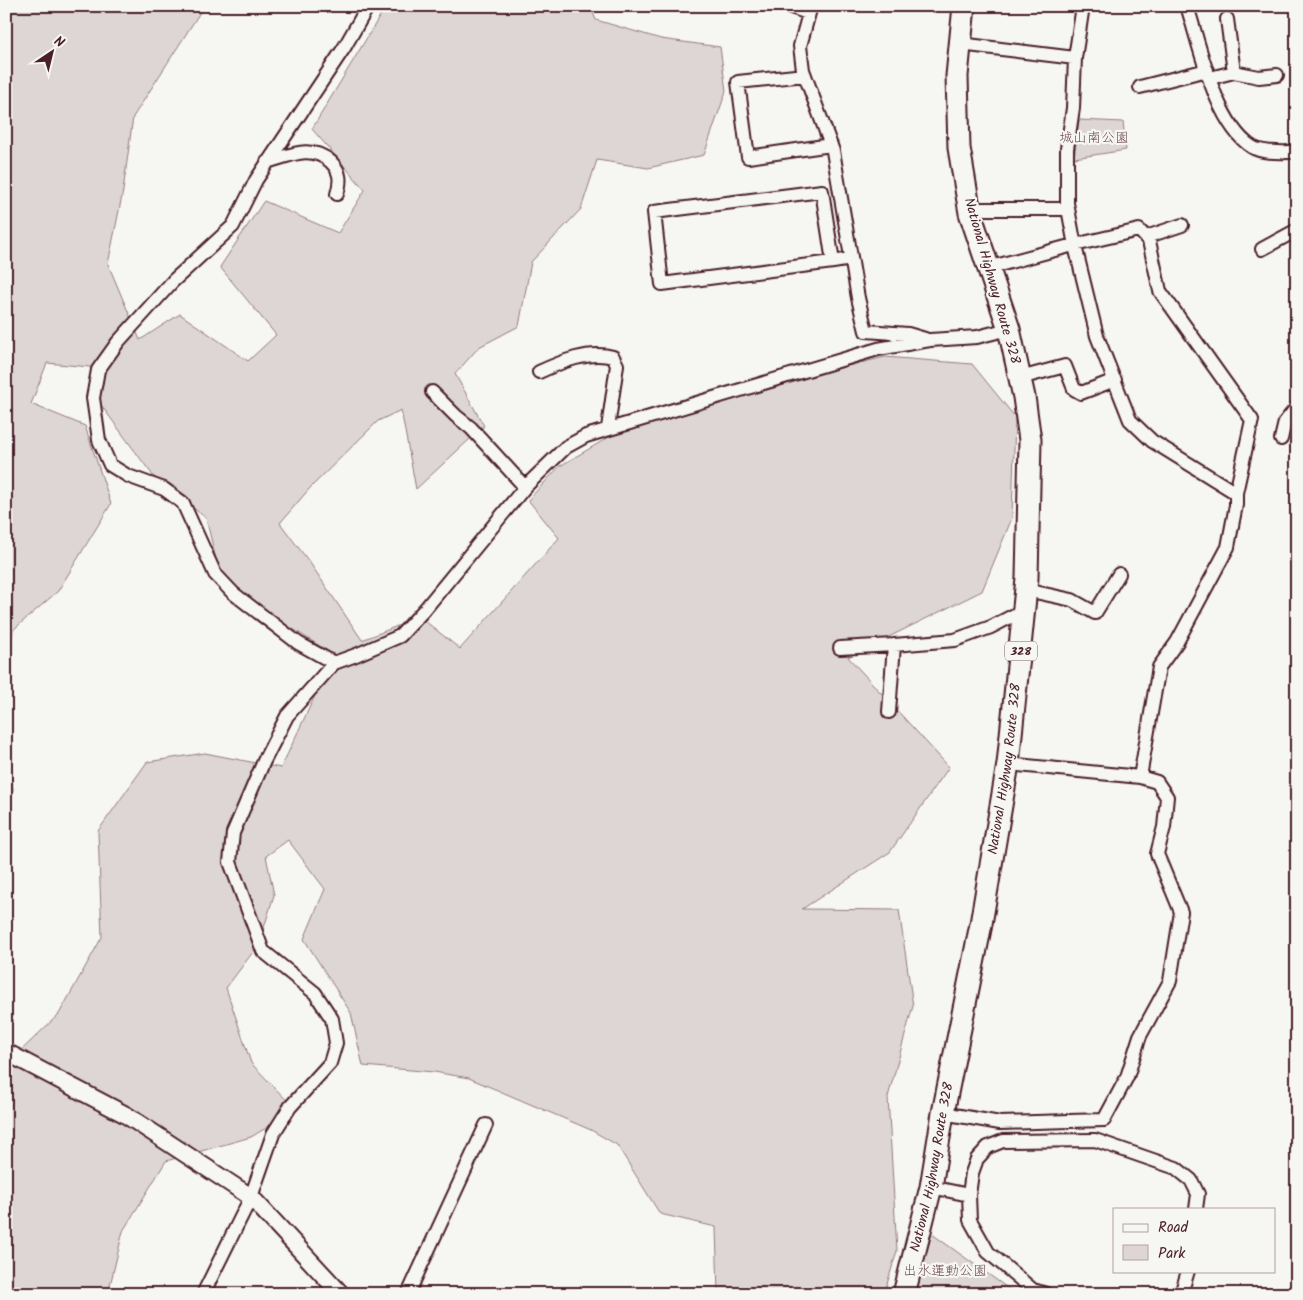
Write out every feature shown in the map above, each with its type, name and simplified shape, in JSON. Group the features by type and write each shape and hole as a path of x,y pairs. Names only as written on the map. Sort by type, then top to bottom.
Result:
{"highway":[{"name":"National Highway Route 328","path":"904,1294 930,1187 981,924 1008,764 1025,600 1030,440 1020,378 1009,329 970,209 958,139 957,76 964,6"}],"street":[{"path":"334,662 298,643 233,593 214,574 183,503 164,489 128,476 110,465 99,440 93,398 98,370 118,342 173,281 233,226 256,180 344,48 368,6"},
{"path":"788,6 810,10 800,46 805,75 830,145 866,331 908,334 930,340"},
{"path":"1083,6 1075,58 1073,108 1067,149 1068,209 1097,336 1130,420 1152,441 1236,493"},
{"path":"1187,6 1219,107 1252,147 1273,152 1297,152"},
{"path":"1227,19 1234,72"},
{"path":"960,44 1075,58"},
{"path":"1140,87 1209,74 1234,72 1259,77 1277,75"},
{"path":"805,75 738,82 748,157 830,145"},
{"path":"268,162 304,152 321,153 336,167 341,180 337,194"},
{"path":"833,262 822,191 654,212 662,284 833,262 851,259"},
{"path":"970,209 1068,209"},
{"path":"1146,236 1182,225"},
{"path":"988,268 1140,230 1150,241 1160,291 1252,420 1236,493 1236,505 1228,547 1177,642 1159,667 1140,778"},
{"path":"1262,249 1297,230"},
{"path":"203,1294 251,1197 273,1134 290,1107 330,1063 336,1043 332,1019 316,993 263,951 230,862 233,833 264,761 287,716 334,662 356,656 400,636 426,609 526,487 566,448 586,436 834,360 878,349 930,340 977,337 1009,329"},
{"path":"539,372 563,361 602,354 613,357 618,365 608,428"},
{"path":"1020,378 1065,366 1074,389 1081,393 1115,380"},
{"path":"432,392 456,416 472,428 526,487"},
{"path":"1281,439 1285,422 1297,407"},
{"path":"840,648 955,640 991,627 1025,600 1072,600 1095,613 1119,574"},
{"path":"889,712 894,645"},
{"path":"943,1113 1000,1123 1104,1120 1112,1110 1127,1077 1140,1036 1170,981 1181,912 1157,854 1164,827 1167,796 1158,782 1140,778 1008,764"},
{"path":"6,1052 126,1115 251,1197 341,1294"},
{"path":"408,1294 486,1125"},
{"path":"1046,1294 1033,1290 988,1252 970,1220 969,1195 977,1160 988,1147 1003,1141 1095,1140 1176,1168 1191,1180 1198,1194 1196,1208"},
{"path":"930,1187 969,1195"},
{"path":"1181,1294 1188,1272"}],"green space":[{"path":"6,6 204,6 133,117 123,191 108,264 140,340 180,314 248,361 276,335 220,267 264,201 338,233 365,190 312,129 386,6 590,6 596,20 661,39 720,47 726,91 704,155 648,168 597,160 581,209 531,262 519,326 479,347 455,374 484,426 416,489 401,410 378,421 310,488 280,523 310,563 362,640 420,617 460,649 559,538 528,500 560,466 638,420 739,392 885,357 972,364 1015,417 1012,518 982,591 848,657 949,767 890,852 802,909 899,910 913,1006 888,1097 897,1251 884,1294 718,1294 716,1227 660,1214 617,1145 591,1130 469,1078 434,1072 363,1066 351,1013 304,939 325,889 288,840 266,856 274,895 259,944 226,988 251,1063 296,1110 251,1137 166,1161 123,1231 108,1294 6,1294 6,1065 59,1014 102,937 98,831 147,762 205,753 281,768 334,655 222,584 206,518 154,477 98,401 90,367 47,363 31,404 85,426 111,504 58,591 13,630 6,718"},
{"name":"城山南公園","path":"1079,120 1123,122 1126,150 1074,158"},
{"path":"6,737 13,790 6,800"},
{"name":"出水運動公園","path":"932,1234 1016,1294 914,1294"}]}
